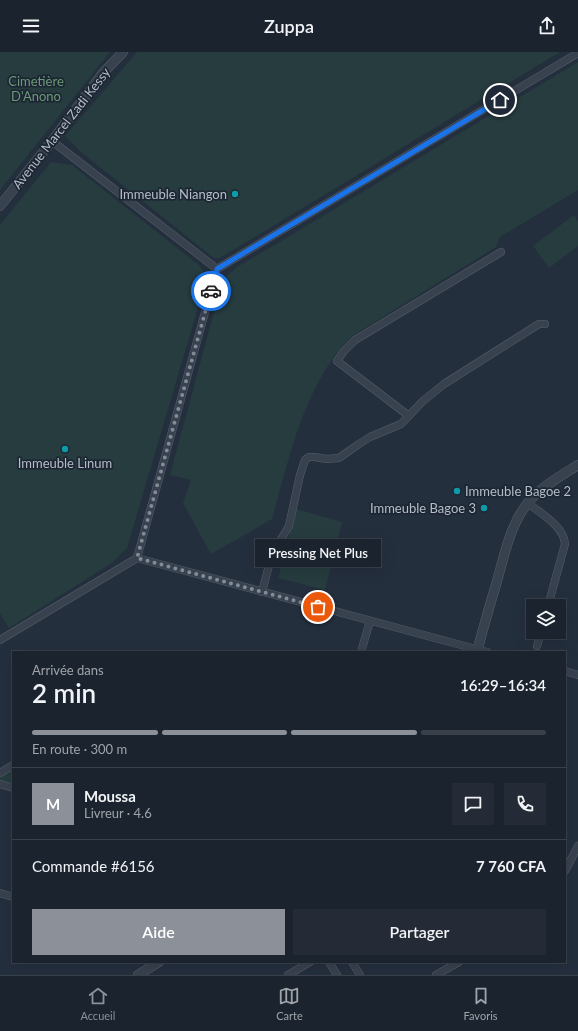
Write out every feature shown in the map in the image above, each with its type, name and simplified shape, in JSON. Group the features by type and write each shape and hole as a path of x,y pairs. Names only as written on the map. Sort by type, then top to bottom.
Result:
{"street":[{"name":"Avenue Marcel Zadi Kessy","path":"0,206 102,74 123,52"},
{"path":"0,640 137,558 217,269 578,53"},
{"path":"52,140 217,269"},
{"path":"409,416 337,361 355,340 501,252"},
{"path":"262,592 272,554 289,526 298,481 305,460 309,457 327,460 339,458 365,440 401,424 423,401 460,373 540,324 545,324"},
{"path":"137,558 477,651 512,532 519,515 540,490 554,479 578,465"},
{"path":"528,503 559,528 565,537 565,544 550,599"},
{"path":"360,651 370,621"},
{"path":"537,646 539,639"},
{"path":"566,671 578,675"},
{"path":"0,772 12,766"},
{"path":"0,784 12,788"},
{"path":"566,869 578,846"},
{"path":"0,893 12,897"},
{"path":"138,975 157,963"},
{"path":"288,975 308,963"},
{"path":"331,963 337,975"},
{"path":"353,963 360,975"},
{"path":"436,975 457,963"}],"green space":[{"name":"Cimetière D'Anono","path":"0,52 110,52 0,190"},
{"path":"137,52 560,52 220,258 214,258 81,152 65,136"},
{"path":"578,62 578,190 500,237 496,247 352,336 336,355 310,398 293,446 272,519 211,554 183,503 191,480 170,475 221,286 227,276 237,267"},
{"path":"51,162 72,165 200,266 205,274 204,287 127,548 112,563 9,628 0,613 0,225"},
{"path":"574,215 578,221 578,246 549,268 533,246"},
{"path":"296,509 342,522 325,590 278,578"},
{"path":"12,770 12,786 0,783 0,777"}],"way so far":[{"path":"211,291 137,558 318,607"}],"place":[{"name":"Immeuble Niangon","path":"235,194"},
{"name":"Immeuble Linum","path":"65,449"},
{"name":"Immeuble Bagoe 2","path":"457,491"},
{"name":"Immeuble Bagoe 3","path":"484,508"},
{"name":"Pressing Net Plus","path":"318,607"}],"route":[{"path":"211,291 217,269 500,100"}]}
